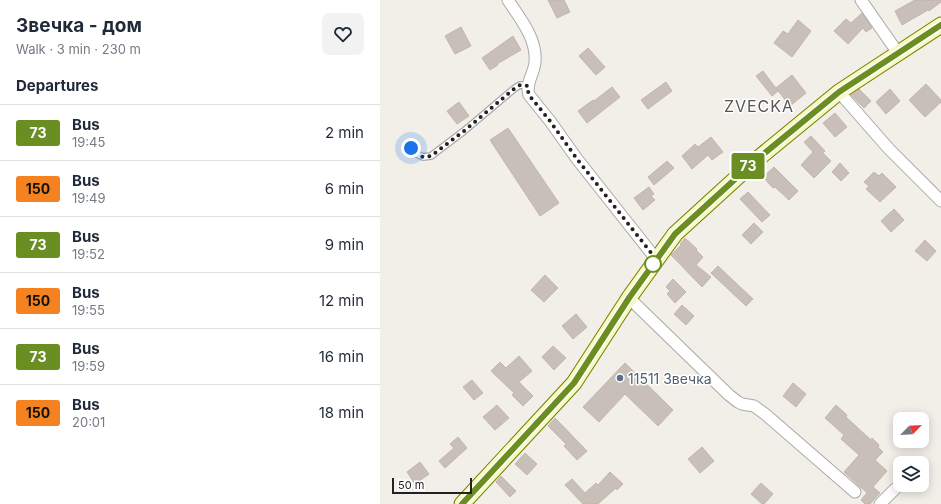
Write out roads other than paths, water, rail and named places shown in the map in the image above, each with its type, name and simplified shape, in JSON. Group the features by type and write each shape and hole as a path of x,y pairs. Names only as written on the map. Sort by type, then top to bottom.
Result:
{"street":[{"path":"508,0 531,36 535,48 535,63 528,86 529,95 577,159 656,259"},
{"path":"861,0 898,53"},
{"path":"462,504 574,383 629,298 675,234 755,161 839,92 941,25"},
{"path":"839,92 889,149 941,201"},
{"path":"629,298 728,395 742,404 757,407 855,492"},
{"path":"880,504 893,491"}],"lane":[{"path":"411,148 423,157 431,156 464,131 515,88 520,85 528,86"}],"place":[{"name":"11511 Звечка","path":"620,378"}],"district":[{"name":"ZVECKA","path":"759,106"}]}
